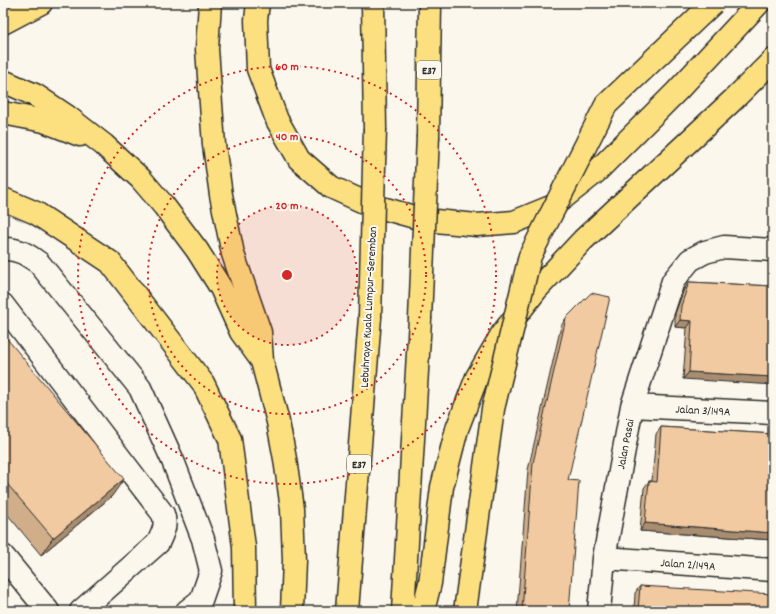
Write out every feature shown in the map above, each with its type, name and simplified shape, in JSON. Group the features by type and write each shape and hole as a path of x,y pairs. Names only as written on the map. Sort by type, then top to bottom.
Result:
{"highway":[{"path":"3,23 41,3"},
{"path":"210,3 207,49 214,145 221,195 233,254 260,332 262,361 286,458 292,509 294,560 292,611"},
{"path":"258,3 256,20 258,69 277,120 299,159 331,187 368,204 425,220 477,226 514,222 553,206 566,196 596,172 677,91 759,3"},
{"name":"Lebuhraya Kuala Lumpur–Seremban","path":"347,611 370,317 375,129 373,3"},
{"name":"E37","path":"402,611 420,319 428,136 430,3"},
{"path":"465,611 493,409 530,256 606,105 713,3"},
{"path":"423,611 430,584 442,487 457,429 477,377 502,334 536,290 583,240 733,100 773,60"},
{"path":"3,81 35,95 68,117 104,145 141,179 169,212 222,288 241,332 262,361"},
{"path":"3,113 44,121 104,145"},
{"path":"3,199 36,213 110,262 203,384 230,439 244,547 245,611"}],"street":[{"name":"Jalan Pasai","path":"599,611 604,558 632,406 673,281 690,260 705,252 724,247 773,250"},
{"path":"3,249 12,248 26,254 40,263 140,388 173,461 203,539 211,571 201,600 187,611"},
{"path":"3,305 163,514 166,522 158,542 81,611"},
{"name":"Jalan 3/149A","path":"632,406 773,413"},
{"path":"3,556 48,611"},
{"name":"Jalan 2/149A","path":"604,558 773,570"}],"building":[{"path":"689,282 773,286 773,377 689,372 692,321 680,320 681,306"},
{"path":"591,293 610,297 568,480 579,481 569,611 522,611 533,463 566,318"},
{"path":"3,334 124,479 53,538 3,479"},
{"path":"661,427 773,434 773,533 645,523 649,481 657,482"},
{"path":"640,586 773,594 773,611 638,611"},
{"path":"3,602 11,611 3,611"}]}
